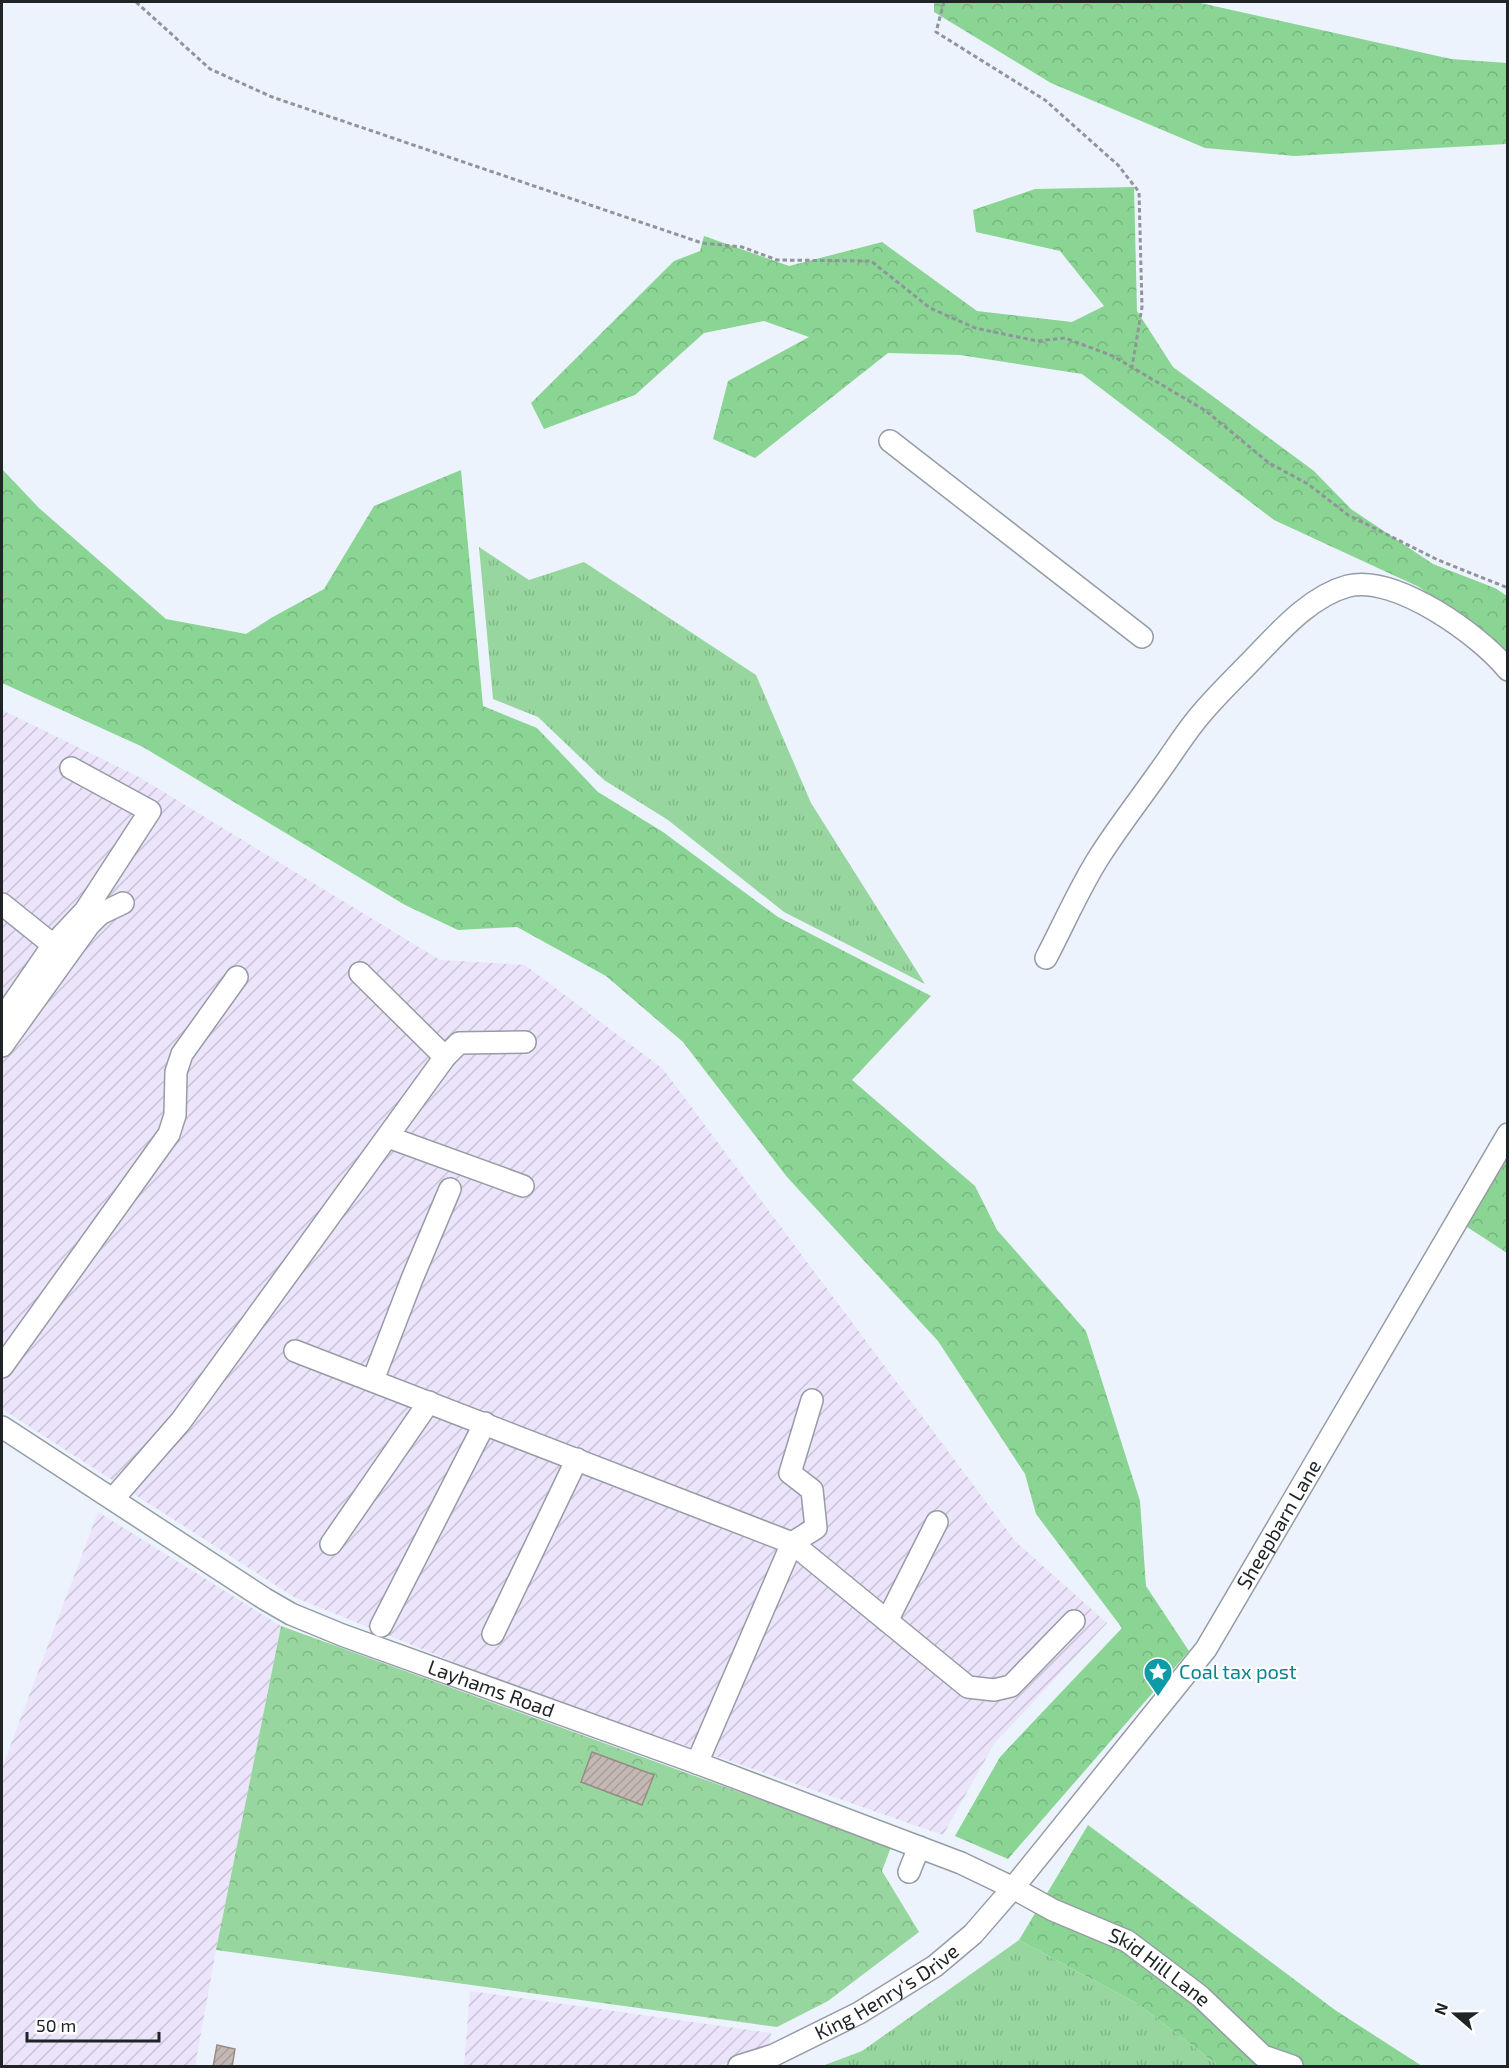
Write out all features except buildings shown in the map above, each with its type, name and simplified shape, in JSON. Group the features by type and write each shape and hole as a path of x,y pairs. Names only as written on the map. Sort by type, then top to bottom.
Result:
{"street":[{"path":"890,441 1142,637"},
{"path":"1046,958 1100,855 1201,714 1279,632 1305,610 1328,595 1349,586 1372,585 1402,594 1437,611 1464,628 1485,645 1508,670"},
{"path":"2,1019 53,945 85,911 150,811 71,768"},
{"path":"2,1046 89,925 100,914 123,903"},
{"path":"2,904 53,945"},
{"path":"360,973 445,1057"},
{"path":"2,1367 169,1134 175,1115 176,1072 182,1054 237,977"},
{"path":"113,1498 181,1421 445,1057 459,1043 525,1042"},
{"name":"Sheepbarn Lane","path":"1013,1888 1206,1649 1508,1134"},
{"path":"388,1137 523,1186"},
{"path":"373,1380 450,1189"},
{"path":"295,1351 792,1543 968,1687 994,1690 1011,1686 1074,1621"},
{"path":"697,1763 792,1543 816,1528 812,1490 790,1473 812,1400"},
{"path":"331,1545 429,1402"},
{"path":"381,1626 485,1423"},
{"name":"Layhams Road","path":"2,1427 291,1614 406,1659 697,1763 919,1847 961,1863 1013,1888"},
{"path":"493,1634 577,1459"},
{"path":"887,1621 937,1522"},
{"path":"909,1872 919,1847"},
{"name":"King Henry's Drive","path":"740,2067 774,2055 858,2013 934,1966 973,1934 1013,1888"},
{"name":"Skid Hill Lane","path":"1013,1888 1053,1910 1127,1941 1200,1996 1263,2056 1292,2067"}],"path":[{"path":"136,2 210,69 272,98 702,243 742,247 777,260 871,261 930,308 975,328 1037,340 1065,338 1113,356 1206,411 1269,463 1308,483 1348,515 1438,560 1508,588"},
{"path":"944,2 936,32 1045,100 1118,165 1139,192 1142,308 1131,367"}],"shaded area":[{"path":"2,710 139,777 440,960 525,965 663,1069 1015,1541 1107,1623 994,1744 943,1835 508,1684 294,1597 2,1409"},
{"path":"98,1512 281,1626 195,2066 2,2066 2,1768"},
{"path":"470,1991 771,2033 769,2048 717,2066 464,2066"}],"green space":[{"path":"934,2 1196,2 1451,59 1507,63 1507,144 1294,156 1205,148 1051,83 934,12"},
{"path":"1134,187 1137,311 1173,367 1314,471 1351,509 1433,564 1495,588 1507,596 1507,651 1419,587 1274,520 1082,374 960,355 888,353 755,458 713,439 728,381 809,337 764,321 704,333 635,395 544,429 531,403 674,261 700,251 704,236 789,266 882,242 977,311 1072,322 1104,306 1060,251 976,232 973,210 1035,189"},
{"path":"2,469 39,508 166,619 246,634 324,589 374,506 461,470 483,706 537,728 598,792 663,832 778,917 931,996 852,1080 975,1186 997,1230 1086,1331 1140,1501 1146,1586 1189,1651 1008,1859 955,1836 1000,1757 1122,1628 1036,1514 1025,1474 938,1341 787,1177 683,1042 606,976 517,927 458,930 405,905 143,747 2,683"},
{"path":"479,547 529,580 584,562 756,675 811,803 925,984 784,912 668,820 604,780 538,717 493,699"},
{"path":"1507,1141 1507,1253 1464,1225"},
{"path":"281,1626 891,1847 882,1871 919,1932 828,2001 777,2027 216,1950"},
{"path":"1088,1825 1335,2010 1422,2066 1219,2066 1138,2004 1019,1940"},
{"path":"1019,1940 1138,2004 1219,2066 822,2066 862,2051"}],"place":[{"name":"Coal tax post","path":"1158,1698"}]}
